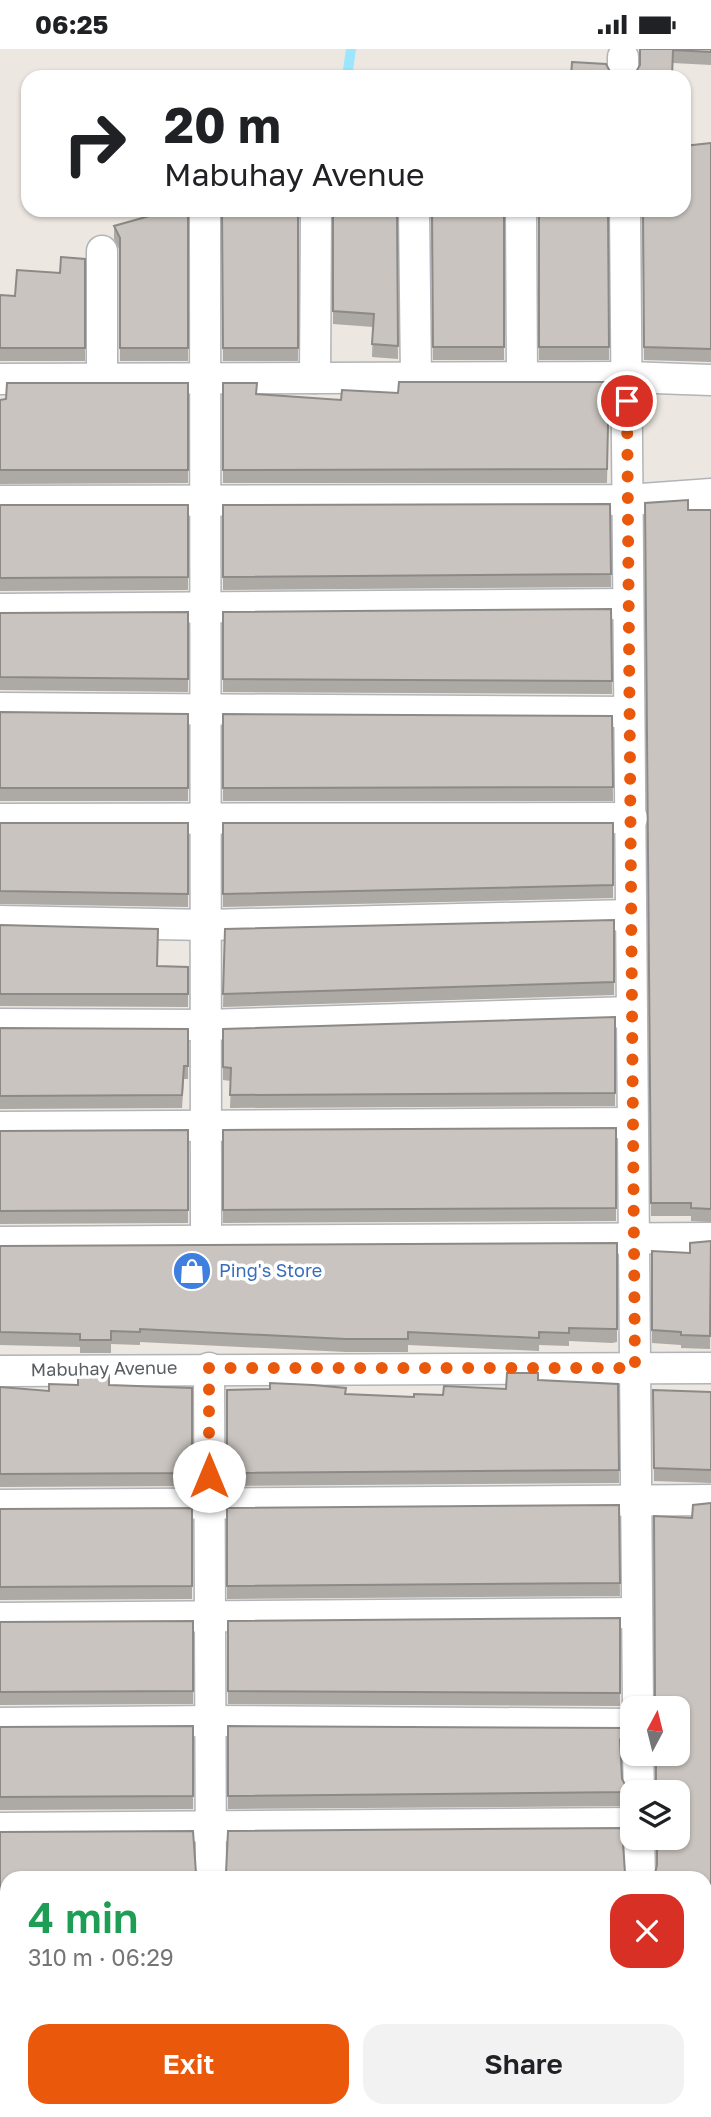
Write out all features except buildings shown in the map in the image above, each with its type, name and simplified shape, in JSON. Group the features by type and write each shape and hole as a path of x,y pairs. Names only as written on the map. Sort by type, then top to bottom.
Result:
{"street":[{"path":"205,217 206,1241"},
{"path":"315,378 317,217"},
{"path":"414,217 416,378"},
{"path":"521,217 522,377"},
{"path":"625,217 638,1696"},
{"path":"102,251 102,379"},
{"path":"0,379 627,377 711,380"},
{"path":"0,501 628,500 711,494"},
{"path":"0,609 628,604"},
{"path":"0,708 629,712"},
{"path":"0,820 632,818"},
{"path":"0,921 207,925 631,915"},
{"path":"0,1024 205,1025 632,1012"},
{"path":"0,1127 632,1123"},
{"path":"0,1242 711,1238"},
{"path":"209,1368 211,1871"},
{"name":"Mabuhay Avenue","path":"0,1371 209,1368 711,1368"},
{"path":"0,1505 711,1500"},
{"path":"0,1618 637,1613"},
{"path":"0,1723 210,1721 620,1724"},
{"path":"0,1828 620,1823"},
{"path":"639,1850 640,1871"}],"waterway":[{"path":"348,70 351,49"}],"place":[{"name":"Ping's Store","path":"192,1271"}],"route":[{"path":"209,1476 209,1368 635,1368 627,401"}]}
